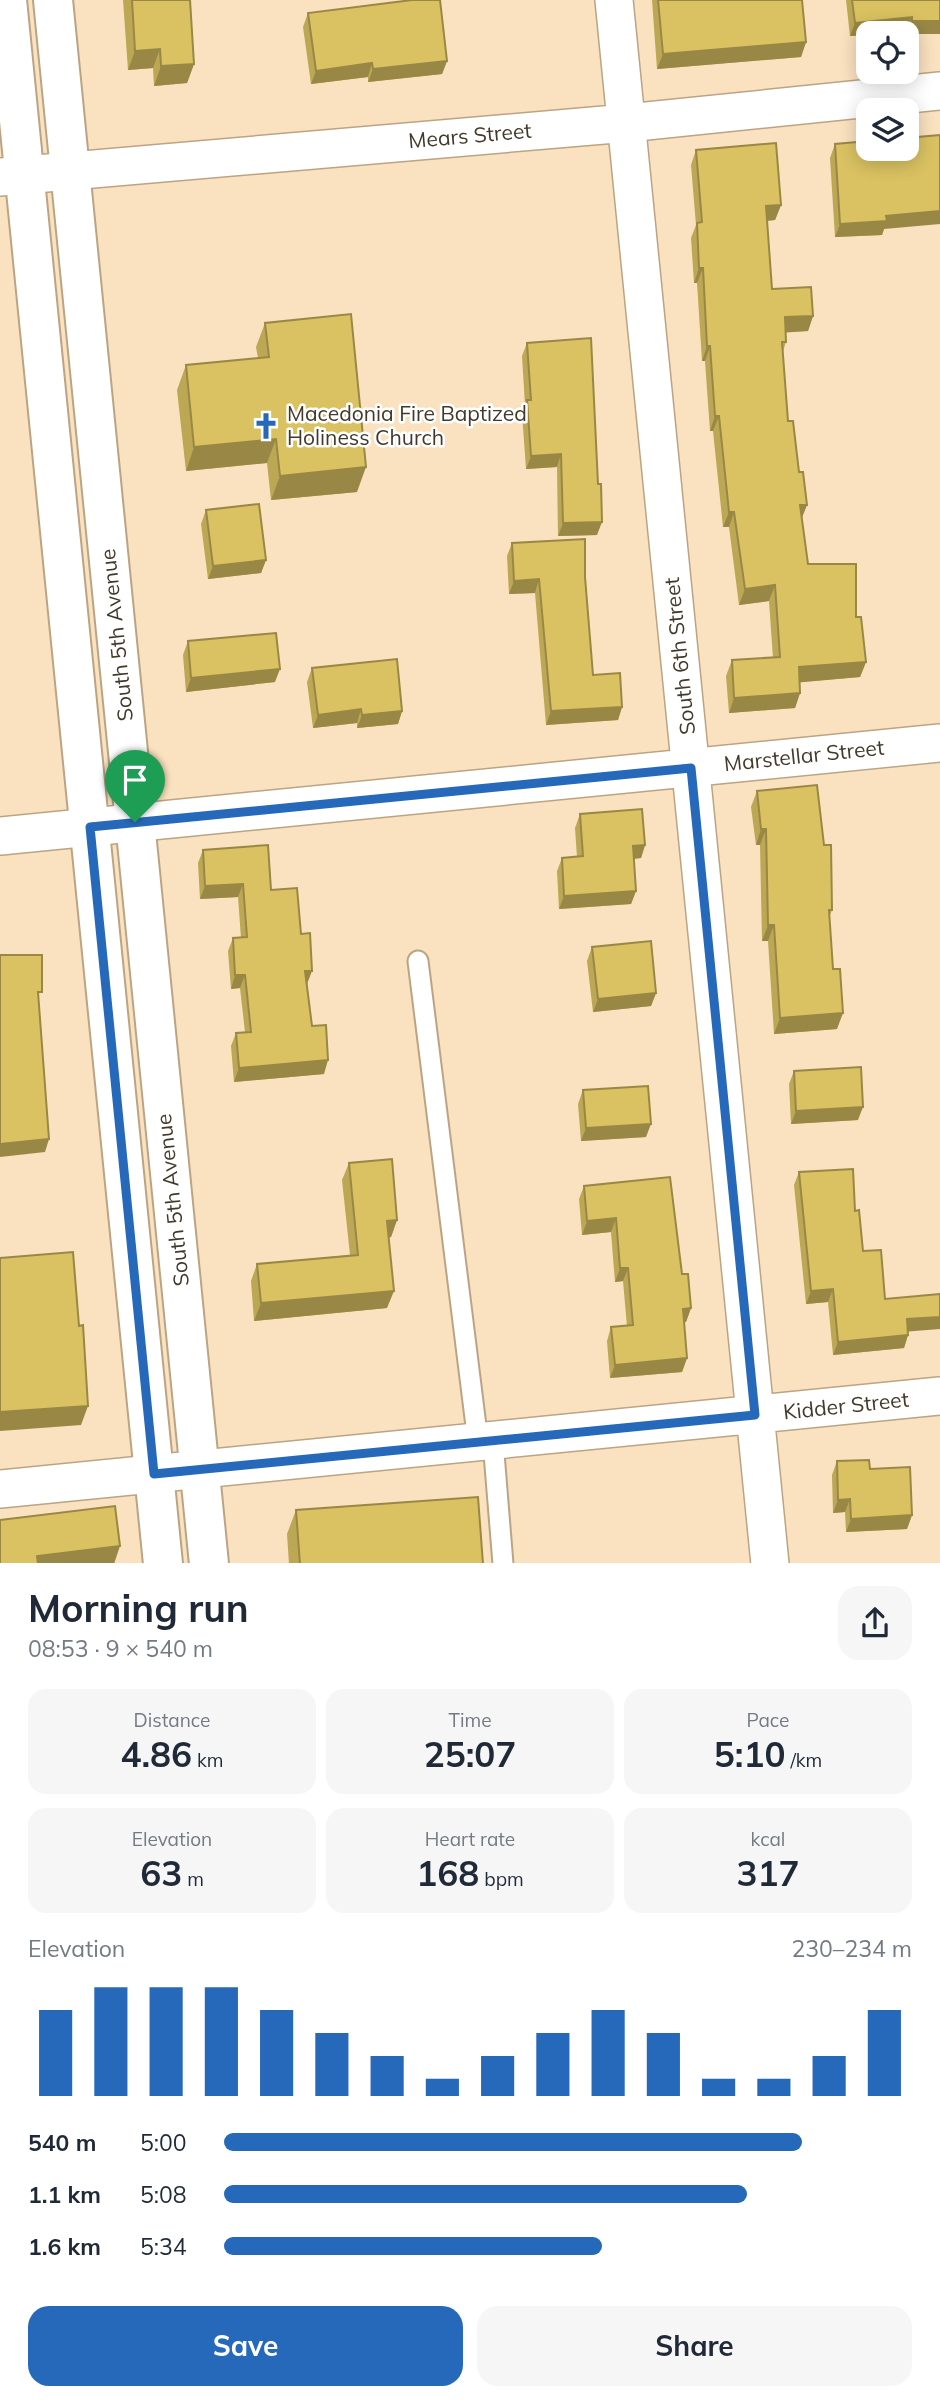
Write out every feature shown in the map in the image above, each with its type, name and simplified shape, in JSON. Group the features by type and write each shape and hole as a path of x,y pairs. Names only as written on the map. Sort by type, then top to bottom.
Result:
{"street":[{"path":"7,0 12,175 90,827 163,1563"},
{"name":"South 5th Avenue","path":"53,0 209,1563"},
{"name":"South 6th Street","path":"614,0 770,1563"},
{"name":"Mears Street","path":"12,175 626,123 940,90"},
{"name":"Marstellar Street","path":"0,836 940,743"},
{"name":"Kidder Street","path":"0,1489 940,1396"}],"lane":[{"path":"418,961 503,1563"}],"building":[{"path":"132,0 190,0 194,64 161,66 160,49 135,51"},
{"path":"412,0 440,0 447,61 373,69 372,63 316,71 308,13"},
{"path":"658,0 802,0 806,42 663,54"},
{"path":"852,0 940,0 940,21 912,21 912,17 855,23"},
{"path":"940,135 940,211 886,216 887,221 840,224 835,144 856,142 856,161 919,161 919,137"},
{"path":"776,143 781,205 766,206 772,289 811,287 813,316 785,317 786,342 782,342 788,421 793,421 799,472 803,472 807,505 800,505 808,564 856,564 856,617 861,617 866,662 799,667 800,693 734,698 732,660 780,657 775,585 745,589 734,512 729,512 719,416 715,416 710,346 707,346 703,268 699,268 697,223 702,222 696,150"},
{"name":"Macedonia Fire Baptized Holiness Church","path":"351,314 366,467 280,476 276,439 194,447 186,365 269,357 265,323"},
{"path":"591,338 602,522 563,523 561,454 531,456 527,343"},
{"path":"259,504 266,560 213,566 206,510"},
{"path":"585,539 585,577 593,675 620,673 622,707 551,711 539,579 514,581 512,543"},
{"path":"276,633 280,669 191,678 188,641"},
{"path":"397,659 402,711 362,715 361,709 318,715 312,668"},
{"path":"817,785 824,845 831,845 832,910 829,910 833,969 840,969 843,1013 780,1018 774,925 768,925 766,829 761,829 757,791"},
{"path":"642,809 645,845 633,846 636,891 564,896 562,858 583,856 580,814"},
{"path":"268,845 271,890 297,888 301,934 310,933 312,971 305,971 312,1026 326,1025 328,1060 239,1068 236,1033 251,1032 245,975 235,975 233,938 247,937 243,884 205,886 203,850"},
{"path":"651,941 656,993 598,999 592,947"},
{"path":"0,955 42,955 42,992 38,992 49,1139 0,1144"},
{"path":"861,1067 863,1107 796,1111 794,1071"},
{"path":"648,1086 651,1124 586,1128 583,1090"},
{"path":"392,1159 397,1220 387,1221 394,1291 261,1303 257,1264 358,1255 349,1163"},
{"path":"853,1169 855,1211 859,1210 863,1251 881,1250 885,1299 940,1294 940,1317 907,1319 908,1335 838,1342 833,1289 811,1291 799,1172"},
{"path":"670,1177 682,1274 688,1274 691,1308 683,1309 687,1358 615,1365 611,1327 633,1325 628,1268 620,1268 616,1218 587,1221 584,1186"},
{"path":"73,1252 79,1326 83,1325 88,1406 0,1412 0,1258"},
{"path":"869,1460 870,1469 910,1467 912,1515 851,1519 850,1499 838,1500 837,1461"},
{"path":"478,1497 483,1563 300,1563 296,1510"},
{"path":"115,1506 120,1546 37,1556 38,1563 0,1563 0,1520"}],"place":[{"name":"Macedonia Fire Baptized Holiness Church","path":"266,426"}],"route":[{"path":"691,768 755,1415 154,1474 90,827 135,822 691,768"}]}
